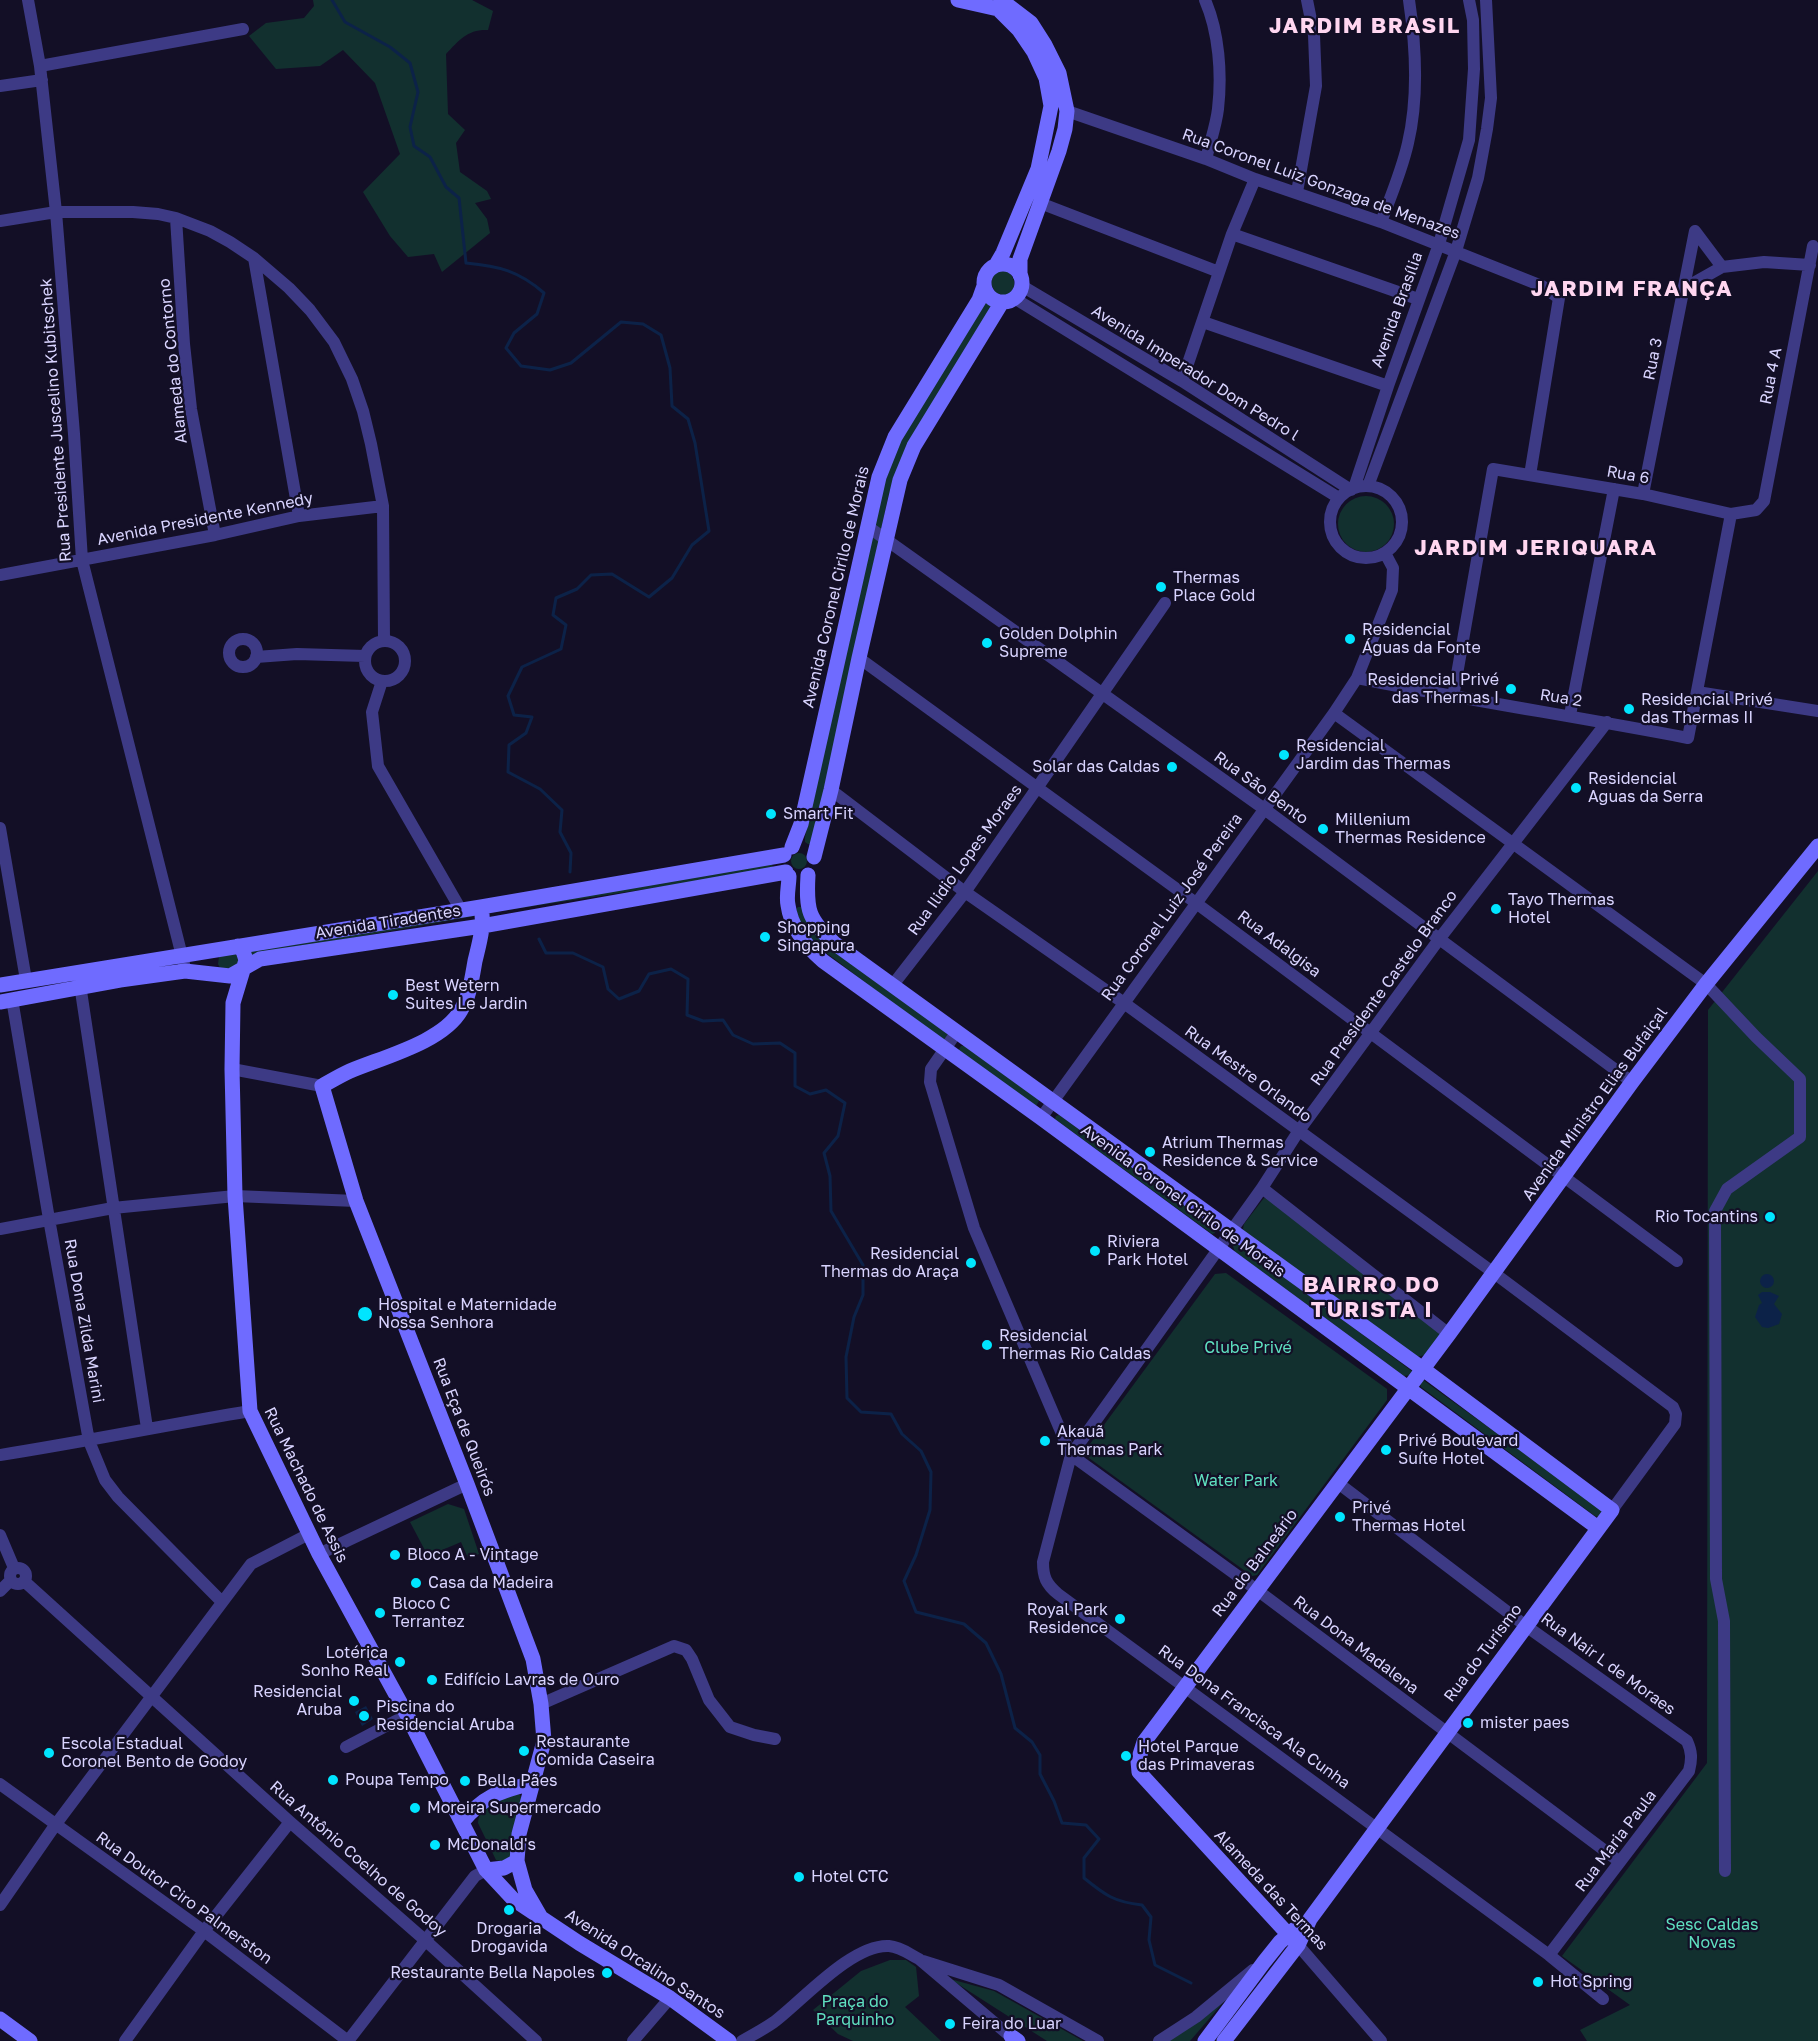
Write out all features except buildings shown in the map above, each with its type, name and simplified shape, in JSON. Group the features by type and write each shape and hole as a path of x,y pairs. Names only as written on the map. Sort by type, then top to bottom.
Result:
{"main road":[{"path":"814,857 803,847 788,851 782,864 787,874 799,879 808,875 814,867 814,857 831,790 894,500 906,463 1014,290 1020,259 1065,129 1067,111 1059,73 1046,45 1031,23 1000,3 958,0"},
{"name":"Avenida Coronel Cirilo de Morais","path":"788,851 801,824 879,477 896,437 979,300 986,274 996,265 1003,253 1038,169 1051,106 1046,78 1034,52 1000,3"},
{"path":"996,265 1007,264 1017,270 1014,290"},
{"path":"984,286 990,298 1014,290"},
{"name":"Avenida Ministro Elias Bufaiçal","path":"1408,1389 1632,1082 1706,984 1818,846"},
{"name":"Avenida Tiradentes","path":"6,1001 80,979 219,948 481,907 788,851"},
{"name":"Avenida Coronel Cirilo de Morais","path":"787,874 787,904 801,938 823,961 1041,1118 1598,1528"},
{"name":"Avenida Tiradentes","path":"0,985 26,980 80,979 185,971 230,976 260,959 482,926 787,874"},
{"name":"Avenida Coronel Cirilo de Morais","path":"808,875 807,900 812,917 819,929 834,943 1423,1369 1612,1510"},
{"path":"787,904 807,900"},
{"path":"322,1086 348,1071 402,1051 454,1020 468,996 482,926 481,907"},
{"path":"238,946 245,955 245,966"},
{"path":"219,948 212,963 215,974 233,1004"},
{"name":"Rua Machado de Assis","path":"245,966 239,979 233,1004 232,1069 235,1196 250,1411 319,1554 407,1714 486,1869 513,1899 541,1918"},
{"name":"Rua Eça de Queirós","path":"322,1086 356,1202 533,1659 541,1704 544,1741 519,1834 517,1861 525,1890 541,1918"},
{"name":"Rua do Balneário","path":"1138,1761 1144,1742 1408,1389"},
{"name":"Rua do Turismo","path":"1224,2041 1293,1940 1612,1510"},
{"name":"Alameda das Termas","path":"1138,1761 1140,1772 1148,1783 1293,1940"},
{"path":"462,1822 476,1806 499,1791 533,1783"},
{"path":"486,1869 504,1868 517,1861"},
{"name":"Avenida Orcalino Santos","path":"541,1918 670,1998 729,2041"},
{"name":"Rua do Turismo","path":"1205,2041 1264,1962 1293,1940"},
{"path":"0,2019 30,2041"}],"street":[{"name":"Rua Presidente Juscelino Kubitschek","path":"28,0 42,80 56,212 82,560 183,955 185,971"},
{"path":"1204,0 1209,10 1219,59 1218,110 1206,159"},
{"path":"1297,192 1316,86 1314,35 1307,0"},
{"path":"1381,222 1409,142 1416,85 1409,0"},
{"name":"Avenida Brasília","path":"1352,489 1439,244 1469,140 1474,69 1473,20 1469,0"},
{"name":"Avenida Brasília","path":"1368,486 1456,251 1478,178 1491,98 1486,0"},
{"path":"40,66 243,29"},
{"path":"0,87 42,80"},
{"name":"Rua Coronel Luiz Gonzaga de Menazes","path":"1067,111 1439,244 1542,286 1559,298 1530,475"},
{"path":"1182,381 1232,234 1255,179"},
{"path":"1040,203 1219,272"},
{"path":"0,220 56,212 133,212 176,218 220,237 254,258 289,288 310,310 334,342 352,379 363,411 382,506 384,640"},
{"name":"Alameda do Contorno","path":"176,218 184,344 191,409 215,535"},
{"name":"Rua 3","path":"1644,494 1695,231 1722,267"},
{"path":"1232,234 1418,299"},
{"name":"Rua 4 A","path":"1756,510 1764,501 1813,246"},
{"path":"254,258 298,516"},
{"path":"1683,289 1722,267 1764,262 1810,266"},
{"name":"Avenida Imperador Dom Pedro l","path":"1014,290 1182,381 1352,489"},
{"name":"Avenida Imperador Dom Pedro l","path":"1014,290 1339,498"},
{"path":"1203,322 1388,386"},
{"name":"Rua 6","path":"1453,697 1493,469 1644,494 1731,514 1756,510"},
{"path":"1368,486 1379,488 1397,503 1402,525 1400,536 1394,546 1374,558 1352,556 1342,550 1335,541 1330,519 1339,498 1352,489 1368,486"},
{"path":"1570,716 1614,489"},
{"name":"Avenida Presidente Kennedy","path":"0,575 215,535 298,516 382,506"},
{"path":"1731,514 1696,692 1818,711"},
{"name":"Rua São Bento","path":"867,526 1102,696 1263,808 1632,1082"},
{"name":"Rua Coronel Luiz José Pereira","path":"1041,1118 1357,678 1392,590 1393,568 1385,553"},
{"name":"Rua Ilidio Lopes Moraes","path":"892,986 965,892 1165,603"},
{"path":"384,640 397,644 405,655 405,662 404,668 395,679 382,681 370,675 366,669 365,656 372,645 384,640"},
{"path":"256,657 297,654 365,656"},
{"name":"Rua Adalgisa","path":"859,658 1039,787 1677,1261"},
{"name":"Rua 2","path":"1357,678 1688,738 1696,692"},
{"path":"382,681 372,712 378,766 461,910"},
{"path":"1334,713 1706,984 1800,1079 1800,1137 1727,1189 1715,1211 1716,1579 1724,1621 1725,1871"},
{"name":"Rua Presidente Castelo Branco","path":"1071,1455 1262,1188 1298,1132 1440,938 1607,722"},
{"name":"Rua Mestre Orlando","path":"831,790 965,892 1124,1003 1494,1273 1673,1407"},
{"path":"0,828 26,980"},
{"path":"80,979 147,1428"},
{"name":"Rua Dona Zilda Marini","path":"6,1001 89,1441 105,1480 118,1497 222,1602"},
{"path":"956,1033 931,1069 930,1082 974,1228 1071,1455"},
{"path":"232,1069 322,1086"},
{"path":"1262,1188 1449,1334"},
{"path":"0,1229 113,1208 235,1196 356,1202"},
{"name":"Rua do Turismo","path":"1612,1510 1675,1424 1676,1414 1673,1407"},
{"path":"0,1455 250,1411"},
{"name":"Rua Dona Madalena","path":"1071,1455 1257,1590 1620,1862"},
{"name":"Rua Dona Francisca Ala Cunha","path":"1071,1455 1043,1562 1043,1574 1047,1585 1549,1955 1603,1999"},
{"name":"Rua Nair L de Moraes","path":"1338,1483 1526,1626 1687,1742"},
{"path":"319,1554 467,1484"},
{"path":"0,1905 56,1824 250,1564 309,1534"},
{"path":"0,1535 12,1574 0,1591"},
{"name":"Rua Antônio Coelho de Godoy","path":"12,1574 17,1584 24,1581 536,2041"},
{"path":"541,1704 674,1646 686,1650 709,1700 730,1727 775,1739"},
{"path":"346,1747 407,1714"},
{"name":"Rua Maria Paula","path":"1549,1955 1689,1771 1692,1759 1691,1749 1687,1742"},
{"name":"Rua Doutor Ciro Palmerston","path":"0,1784 204,1931 348,2041"},
{"path":"125,2041 204,1931 290,1822"},
{"path":"348,2041 474,1878 486,1869"},
{"name":"Alameda das Termas","path":"1293,1940 1381,2041"},
{"path":"742,2041 774,2021 845,1962 865,1952 890,1946 902,1949 919,1959 999,1985 1098,2041"},
{"path":"919,1959 1015,2039"},
{"path":"1159,2041 1196,2017 1264,1962"},
{"path":"633,2041 670,1998"}],"green space":[{"path":"313,0 472,0 493,11 488,30 469,33 446,54 448,114 465,130 456,143 460,172 487,191 491,199 475,203 487,219 490,233 442,272 434,254 408,257 390,236 363,192 400,154 375,83 343,50 320,66 276,69 249,36 266,23 304,18 314,6"},
{"path":"1003,269 1014,281 1013,289 1007,296 996,293 991,284 993,273"},
{"path":"986,302 991,304 991,308 889,493 813,840 811,844 808,844 805,842 805,837 880,495 899,443"},
{"path":"1361,496 1371,496 1386,504 1392,513 1394,524 1392,535 1386,544 1371,552 1361,552 1350,547 1343,540 1338,529 1338,519 1343,508 1350,501"},
{"path":"796,853 802,853 807,861 805,867 796,869 791,864 791,858"},
{"path":"772,864 771,870 488,913 488,910"},
{"name":"Sesc Caldas Novas","path":"1818,871 1818,2041 1587,2041 1580,2030 1630,2005 1562,1956 1707,1763 1708,1010"},
{"path":"801,907 948,1036 944,1040 940,1039 816,945 803,929 796,909"},
{"path":"474,909 475,916 249,956 246,949"},
{"path":"234,952 239,958 237,968 221,970 218,964 219,957"},
{"path":"961,1046 965,1046 1038,1099 1036,1106 958,1051"},
{"path":"1059,1115 1216,1228 1215,1233 1212,1234 1055,1119"},
{"path":"1264,1198 1441,1333 1425,1355 1416,1357 1245,1233 1244,1224"},
{"path":"1236,1243 1412,1371 1411,1375 1404,1376 1235,1252 1233,1246"},
{"path":"1226,1273 1387,1389 1387,1400 1257,1575 1252,1576 1089,1458 1087,1448 1215,1274"},
{"path":"1423,1380 1600,1508 1602,1512 1599,1517 1421,1387"},
{"path":"448,1504 464,1509 479,1554 468,1558 461,1542 428,1556 410,1522"},
{"path":"515,1793 520,1795 522,1801 510,1858 496,1860 478,1823 479,1817 486,1807"},
{"name":"Praça do Parquinho","path":"890,1960 906,1960 916,1967 919,1996 905,2007 941,2041 853,2041 838,2034 813,2010 861,1971"},
{"path":"950,1979 994,1991 1083,2041 1047,2041"},
{"path":"1227,1998 1190,2041 1164,2041"}],"water":[{"path":"1767,1274 1772,1276 1774,1281 1772,1286 1767,1288 1762,1286 1760,1281 1762,1276"},
{"path":"1762,1292 1770,1292 1779,1296 1774,1304 1782,1314 1779,1324 1768,1328 1762,1327 1755,1317 1762,1303 1758,1295"},
{"name":"Piscina do Residencial Aruba","path":"366,1706 373,1719 362,1726 355,1712"}],"waterway":[{"path":"332,0 345,22 390,47 410,63 418,92 410,127 414,146 430,157 446,187 459,198 466,263 508,271 526,279 544,293 537,314 514,333 506,348 521,366 550,370 571,363 621,322 643,324 661,335 670,368 672,406 688,419 695,443 709,531 692,545 672,578 649,597 612,574 591,575 577,589 556,598 553,615 566,625 561,649 522,667 508,696 514,715 532,717 526,733 509,745 508,772 540,789 562,810 560,832 571,853 570,872"},
{"path":"539,939 546,953 573,953 603,967 608,989 619,999 639,991 649,974 671,969 688,979 687,1015 703,1021 723,1020 733,1035 753,1044 780,1043 795,1053 795,1086 810,1094 826,1090 845,1103 838,1136 824,1153 830,1176 831,1211 863,1265 863,1295 854,1317 846,1357 847,1398 861,1412 891,1414 902,1434 921,1451 931,1472 930,1510 916,1555 904,1581 916,1612 964,1624 986,1643 1001,1674 1015,1728 1032,1742 1040,1755 1040,1774 1062,1823 1086,1825 1099,1839 1084,1858 1084,1878 1110,1897 1142,1905 1151,1917 1149,1940 1155,1965 1191,1983"}],"place":[{"name":"Thermas Place Gold","path":"1161,587"},
{"name":"Residencial Águas da Fonte","path":"1350,639"},
{"name":"Golden Dolphin Supreme","path":"987,643"},
{"name":"Residencial Privé das Thermas I","path":"1511,689"},
{"name":"Residencial Privé das Thermas II","path":"1629,709"},
{"name":"Residencial Jardim das Thermas","path":"1284,755"},
{"name":"Solar das Caldas","path":"1172,767"},
{"name":"Residencial Aguas da Serra","path":"1576,788"},
{"name":"Smart Fit","path":"771,814"},
{"name":"Millenium Thermas Residence","path":"1323,829"},
{"name":"Tayo Thermas Hotel","path":"1496,909"},
{"name":"Shopping Singapura","path":"765,937"},
{"name":"Best Wetern Suites Le Jardin","path":"393,995"},
{"name":"Atrium Thermas Residence & Service","path":"1150,1152"},
{"name":"Rio Tocantins","path":"1770,1217"},
{"name":"Riviera Park Hotel","path":"1095,1251"},
{"name":"Residencial Thermas do Araça","path":"971,1263"},
{"name":"Hospital e Maternidade Nossa Senhora","path":"365,1314"},
{"name":"Residencial Thermas Rio Caldas","path":"987,1345"},
{"name":"Akauã Thermas Park","path":"1045,1441"},
{"name":"Privé Boulevard Suíte Hotel","path":"1386,1450"},
{"name":"Privé Thermas Hotel","path":"1340,1517"},
{"name":"Bloco A - Vintage","path":"395,1555"},
{"name":"Casa da Madeira","path":"416,1583"},
{"name":"Bloco C Terrantez","path":"380,1613"},
{"name":"Royal Park Residence","path":"1120,1619"},
{"name":"Lotérica Sonho Real","path":"400,1662"},
{"name":"Edifício Lavras de Ouro","path":"432,1680"},
{"name":"Residencial Aruba","path":"354,1701"},
{"name":"Piscina do Residencial Aruba","path":"364,1716"},
{"name":"mister paes","path":"1468,1723"},
{"name":"Restaurante Comida Caseira","path":"524,1751"},
{"name":"Escola Estadual Coronel Bento de Godoy","path":"49,1753"},
{"name":"Hotel Parque das Primaveras","path":"1126,1756"},
{"name":"Poupa Tempo","path":"333,1780"},
{"name":"Bella Pães","path":"465,1781"},
{"name":"Moreira Supermercado","path":"415,1808"},
{"name":"McDonald's","path":"435,1845"},
{"name":"Hotel CTC","path":"799,1877"},
{"name":"Drogaria Drogavida","path":"509,1910"},
{"name":"Restaurante Bella Napoles","path":"607,1973"},
{"name":"Hot Spring","path":"1538,1982"},
{"name":"Feira do Luar","path":"950,2024"}],"district":[{"name":"JARDIM BRASIL","path":"1365,26"},
{"name":"JARDIM FRANÇA","path":"1632,289"},
{"name":"JARDIM JERIQUARA","path":"1536,548"},
{"name":"BAIRRO DO TURISTA I","path":"1372,1298"}],"park label":[{"name":"Clube Privé","path":"1248,1348"},
{"name":"Water Park","path":"1236,1481"}]}
